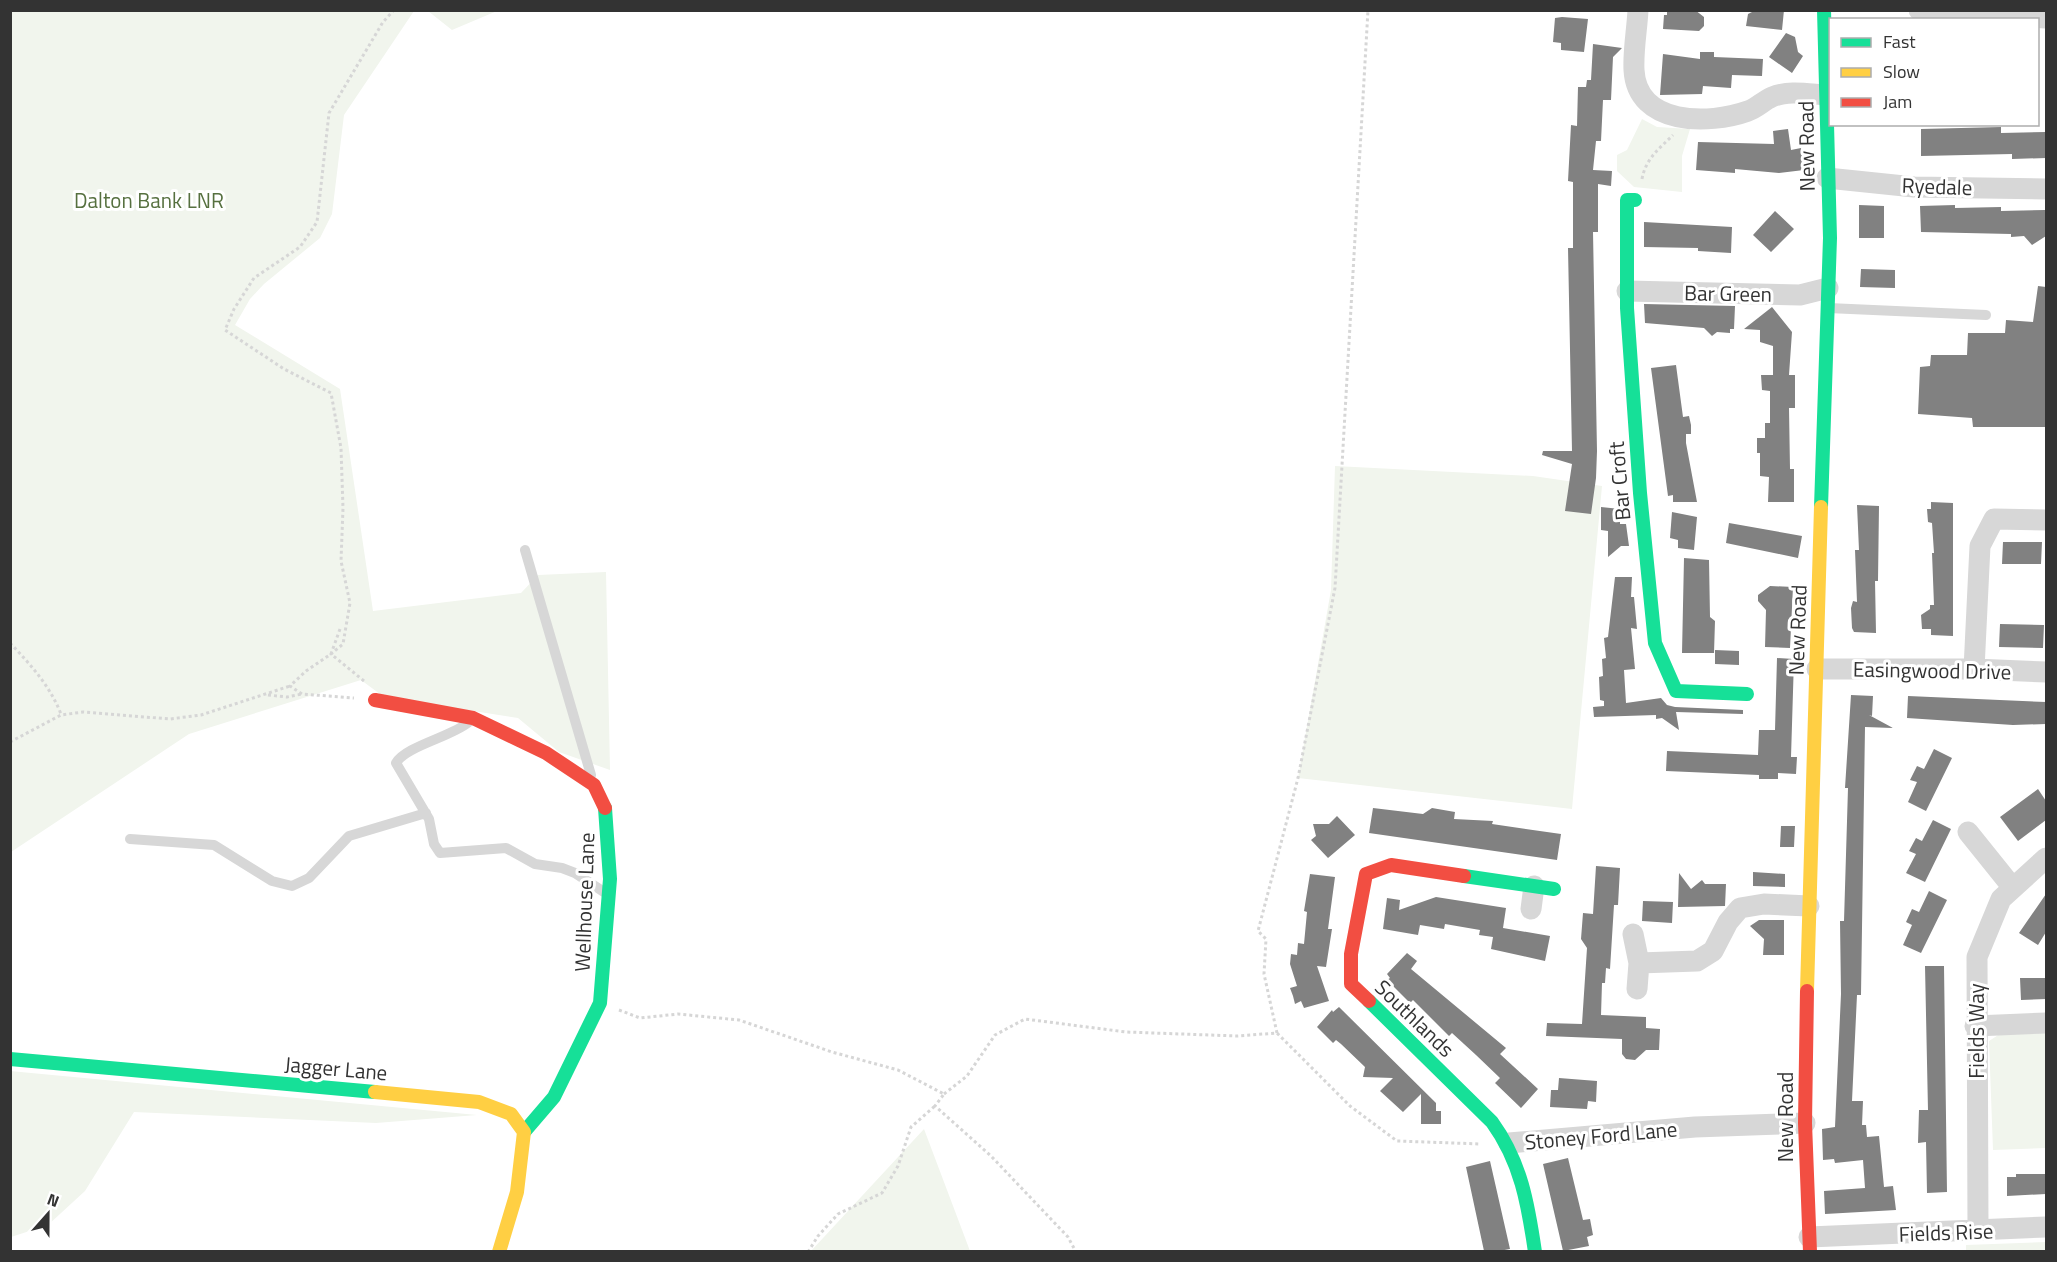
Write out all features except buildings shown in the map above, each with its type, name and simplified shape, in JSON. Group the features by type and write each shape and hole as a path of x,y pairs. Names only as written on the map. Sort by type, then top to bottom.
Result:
{"street":[{"path":"1638,10 1634,72 1642,97 1659,112 1683,118 1721,117 1749,111 1772,97 1796,93 1826,94"},
{"name":"New Road","path":"1809,1244 1805,1124 1809,906 1828,298 1824,10"},
{"path":"1919,10 2046,18"},
{"name":"Ryedale","path":"1827,178 1914,187 2046,189"},
{"name":"Bar Croft","path":"1635,200 1627,200 1627,291 1640,493 1655,643 1676,691 1747,694"},
{"name":"Bar Green","path":"1627,291 1800,295 1828,298"},
{"path":"1974,669 1980,546 1994,519 2046,520"},
{"name":"Easingwood Drive","path":"1816,669 1974,669 2046,672"},
{"path":"375,700 473,718 546,753 594,785"},
{"name":"Wellhouse Lane","path":"524,1132 554,1097 600,1003 610,894 607,817 603,800 594,785"},
{"path":"1968,832 2013,888"},
{"name":"Fields Way","path":"1978,1230 1975,1026 1977,957 2001,899 2046,858"},
{"name":"Southlands","path":"1509,1143 1492,1122 1351,984 1351,954 1366,874 1391,865 1544,888"},
{"path":"1531,909 1544,888"},
{"path":"1639,963 1697,961 1713,951 1728,922 1740,908 1764,904 1809,906"},
{"path":"1633,934 1639,963 1637,989"},
{"path":"1975,1026 2046,1023"},
{"name":"Jagger Lane","path":"10,1059 479,1102 511,1114 524,1132"},
{"name":"Stoney Ford Lane","path":"1509,1143 1695,1127 1805,1124"},
{"path":"499,1251 517,1192 524,1132"},
{"path":"1509,1143 1525,1188 1535,1251"},
{"name":"Fields Rise","path":"1809,1244 1978,1230 2046,1227"}],"lane":[{"path":"1828,298 1986,315"},
{"path":"525,550 594,785"},
{"path":"473,718 452,733 398,759 397,768 426,813 440,853 506,848 535,864 575,873 610,894"},
{"path":"130,839 214,845 272,881 292,886 309,878 349,836 426,813"}],"path":[{"path":"10,742 61,715 83,712 170,719 201,715 290,686 306,671 343,644 350,603 341,561 343,508 341,448 331,393 284,369 225,330 234,309 254,278 300,247 317,222 329,113 383,22 394,10"},
{"path":"808,1251 838,1214 882,1193 898,1166 911,1127 973,1068 995,1035 1025,1019 1126,1032 1237,1035 1277,1033 1264,974 1266,939 1258,931 1298,778 1335,588 1368,10"},
{"path":"1635,200 1641,194 1644,168 1653,153 1681,127 1683,118"},
{"path":"331,654 340,629"},
{"path":"10,643 29,662 53,695 61,715"},
{"path":"331,654 391,703"},
{"path":"290,686 302,694"},
{"path":"265,695 287,697 302,694 375,700"},
{"path":"640,1018 678,1014 739,1020 832,1052 897,1070 944,1094"},
{"name":"Stoney Ford Lane","path":"1277,1033 1350,1106 1397,1141 1509,1143"},
{"path":"935,1106 991,1156 1068,1237 1076,1251"}],"green space":[{"name":"Dalton Bank LNR","path":"10,11 414,11 344,115 332,214 320,238 264,284 250,299 235,325 340,389 373,611 521,593 538,575 606,572 610,770 559,752 518,718 384,697 361,680 189,734 11,852"},
{"path":"428,11 497,11 452,30"},
{"path":"1642,119 1657,127 1690,129 1682,156 1682,192 1634,187 1617,171 1617,155 1627,150"},
{"path":"1335,466 1533,476 1602,486 1572,809 1298,778 1331,590"},
{"path":"2046,1031 2046,1148 1993,1150 1989,1041 2003,1032"},
{"path":"10,1071 477,1115 376,1123 134,1112 85,1191 48,1225 11,1237"},
{"path":"924,1129 970,1251 811,1251"},
{"path":"2046,1242 2046,1251 1966,1251 1966,1245"}],"traffic: fast":[{"path":"1821,507 1830,238 1824,10"},
{"path":"1635,200 1627,200 1627,308 1640,493 1655,643 1676,691 1747,694"},
{"path":"524,1132 554,1097 600,1003 610,879 605,808"},
{"path":"1464,876 1554,889"},
{"path":"1369,1001 1492,1122 1502,1137 1522,1184 1535,1252"},
{"path":"10,1059 375,1092"}],"traffic: slow":[{"path":"1807,991 1821,507"},
{"path":"375,1092 479,1102 511,1114 524,1132 517,1192 499,1252"}],"traffic: jam":[{"path":"375,700 473,718 546,753 594,785 605,808"},
{"path":"1369,1001 1351,984 1351,954 1366,874 1391,865 1464,876"},
{"path":"1807,991 1805,1123 1810,1252"}]}
